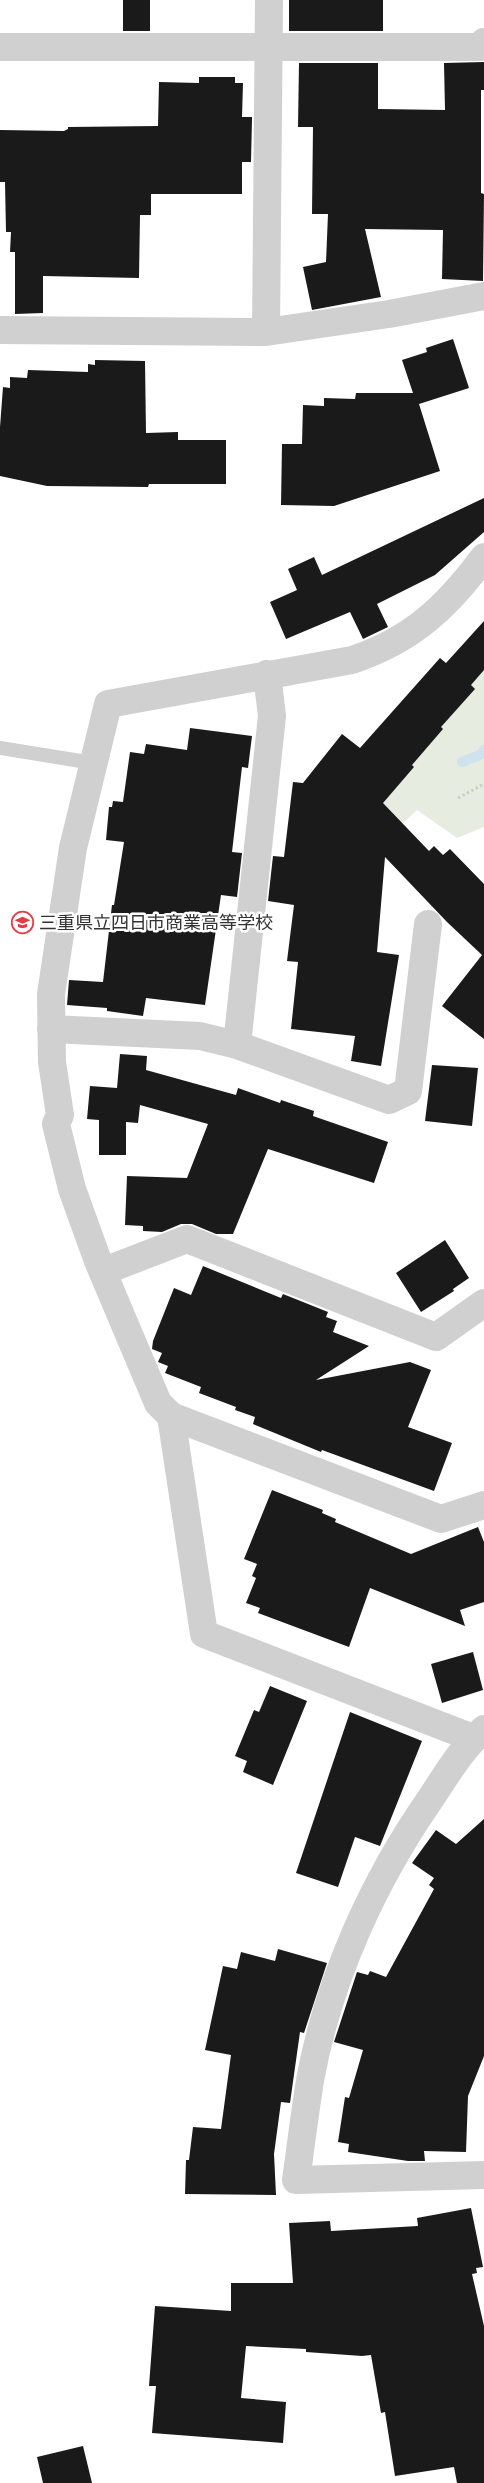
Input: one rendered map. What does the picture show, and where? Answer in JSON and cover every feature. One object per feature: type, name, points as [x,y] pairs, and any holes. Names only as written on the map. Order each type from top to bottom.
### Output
[{"type":"street","points":[[266,332],[269,0]]},
{"type":"street","points":[[0,47],[269,48],[480,46],[484,42]]},
{"type":"street","points":[[0,330],[266,332],[389,314],[484,296]]},
{"type":"street","points":[[484,557],[435,615],[392,644],[352,660],[108,704],[73,848],[52,994],[51,1029],[52,1062],[60,1115],[56,1124],[72,1189],[98,1261],[104,1271],[158,1403],[171,1416],[441,1519],[484,1505]]},
{"type":"street","points":[[237,1046],[272,716],[268,674]]},
{"type":"street","points":[[51,1029],[200,1036],[237,1046],[389,1100],[408,1091],[428,924]]},
{"type":"street","points":[[104,1271],[187,1238],[436,1337],[484,1303]]},
{"type":"street","points":[[171,1416],[204,1634],[478,1734],[418,1817],[384,1874],[336,1982],[311,2075],[296,2180],[484,2175]]},
{"type":"lane","points":[[0,748],[93,763]]},
{"type":"path","points":[[458,798],[484,784]]},
{"type":"shaded area","points":[[484,661],[484,827],[457,838],[417,810],[352,871],[351,808]]},
{"type":"building","points":[[123,0],[150,0],[150,31],[123,31]]},
{"type":"building","points":[[289,0],[383,0],[383,31],[289,31]]},
{"type":"building","points":[[484,62],[484,90],[481,90],[481,193],[484,194],[483,281],[442,279],[443,230],[365,229],[381,297],[312,310],[303,267],[326,262],[328,214],[312,214],[313,127],[298,127],[299,63],[378,63],[378,109],[445,110],[444,63]]},
{"type":"building","points":[[199,77],[235,77],[235,83],[243,83],[242,117],[252,117],[252,119],[251,162],[242,162],[242,194],[151,194],[151,215],[140,215],[139,278],[43,276],[43,313],[15,314],[15,252],[10,252],[11,232],[6,232],[5,182],[0,182],[0,130],[64,131],[68,127],[158,126],[159,82],[199,83]]},
{"type":"building","points":[[453,339],[469,388],[419,404],[440,471],[334,506],[281,505],[282,444],[302,444],[303,405],[324,406],[324,398],[355,399],[356,393],[413,393],[402,360],[427,352],[426,348]]},
{"type":"building","points":[[95,360],[145,361],[146,433],[178,432],[178,440],[226,440],[226,484],[149,484],[148,487],[47,486],[0,476],[0,427],[3,387],[10,388],[10,377],[27,378],[28,370],[88,372],[88,364],[95,365]]},
{"type":"building","points":[[484,498],[484,532],[435,575],[377,604],[388,627],[363,639],[350,612],[286,639],[270,602],[297,590],[288,569],[314,557],[322,575]]},
{"type":"building","points":[[484,621],[484,670],[471,685],[475,689],[441,727],[443,729],[412,765],[414,767],[383,803],[429,851],[434,846],[443,855],[450,849],[484,884],[484,1039],[442,1006],[482,955],[447,922],[385,857],[377,952],[399,955],[381,1066],[351,1061],[355,1036],[291,1029],[298,962],[287,961],[294,905],[268,901],[273,856],[284,857],[293,782],[303,783],[342,734],[360,748],[440,658],[446,663]]},
{"type":"building","points":[[190,728],[252,736],[248,768],[242,767],[232,852],[242,853],[237,897],[221,895],[205,1005],[146,998],[143,1016],[107,1011],[107,1008],[67,1005],[69,980],[103,982],[112,905],[114,905],[124,842],[106,840],[109,807],[112,807],[113,801],[123,802],[130,752],[144,754],[146,744],[187,750]]},
{"type":"building","points":[[120,1054],[147,1056],[146,1070],[236,1095],[238,1088],[280,1103],[281,1100],[314,1111],[313,1116],[388,1142],[374,1183],[268,1149],[233,1234],[216,1234],[192,1224],[181,1224],[162,1232],[143,1231],[143,1226],[125,1225],[127,1176],[187,1178],[208,1124],[140,1105],[138,1123],[126,1122],[126,1155],[99,1155],[99,1120],[87,1119],[90,1086],[117,1088]]},
{"type":"building","points":[[432,1065],[478,1068],[472,1126],[425,1121]]},
{"type":"building","points":[[445,1240],[469,1278],[453,1289],[454,1291],[421,1312],[396,1273]]},
{"type":"building","points":[[203,1266],[281,1298],[283,1294],[328,1312],[326,1317],[337,1321],[333,1332],[369,1346],[316,1380],[410,1362],[431,1370],[408,1427],[452,1443],[434,1491],[322,1450],[321,1452],[253,1424],[255,1417],[235,1410],[236,1407],[199,1393],[201,1387],[165,1373],[168,1366],[158,1362],[162,1353],[152,1349],[153,1341],[174,1288],[191,1295]]},
{"type":"building","points":[[272,1490],[323,1510],[322,1513],[336,1519],[335,1522],[411,1554],[478,1527],[484,1542],[484,1602],[460,1610],[465,1626],[370,1588],[349,1647],[258,1613],[260,1608],[246,1603],[256,1578],[252,1576],[257,1564],[244,1559]]},
{"type":"building","points":[[473,1652],[483,1690],[442,1703],[431,1664]]},
{"type":"building","points":[[270,1686],[307,1701],[273,1785],[243,1772],[247,1761],[235,1756],[254,1710],[259,1712]]},
{"type":"building","points":[[350,1712],[422,1741],[380,1846],[355,1837],[338,1887],[296,1873]]},
{"type":"building","points":[[484,1819],[484,2056],[468,2096],[466,2152],[424,2151],[425,2161],[408,2161],[348,2152],[349,2144],[338,2142],[345,2097],[349,2098],[363,2050],[334,2042],[357,1972],[368,1975],[370,1971],[386,1977],[434,1889],[429,1885],[434,1878],[412,1863],[436,1830],[456,1844]]},
{"type":"building","points":[[278,1949],[327,1963],[304,2033],[300,2032],[290,2103],[281,2102],[274,2154],[276,2195],[185,2194],[186,2160],[189,2160],[193,2127],[221,2129],[231,2055],[205,2050],[223,1966],[237,1969],[241,1952],[275,1961]]},
{"type":"building","points":[[471,2208],[483,2267],[476,2268],[477,2273],[472,2274],[484,2326],[484,2483],[457,2483],[454,2467],[395,2476],[385,2412],[381,2413],[371,2355],[306,2352],[306,2349],[246,2346],[241,2398],[286,2402],[283,2443],[152,2433],[156,2386],[149,2386],[155,2306],[231,2311],[231,2283],[293,2283],[289,2223],[330,2221],[331,2231],[418,2226],[417,2218]]},
{"type":"building","points":[[83,2446],[92,2483],[43,2483],[37,2457]]},
{"type":"waterway","points":[[462,762],[480,755],[484,750]]},
{"type":"place","name":"三重県立四日市商業高等学校","points":[[23,923]]}]
